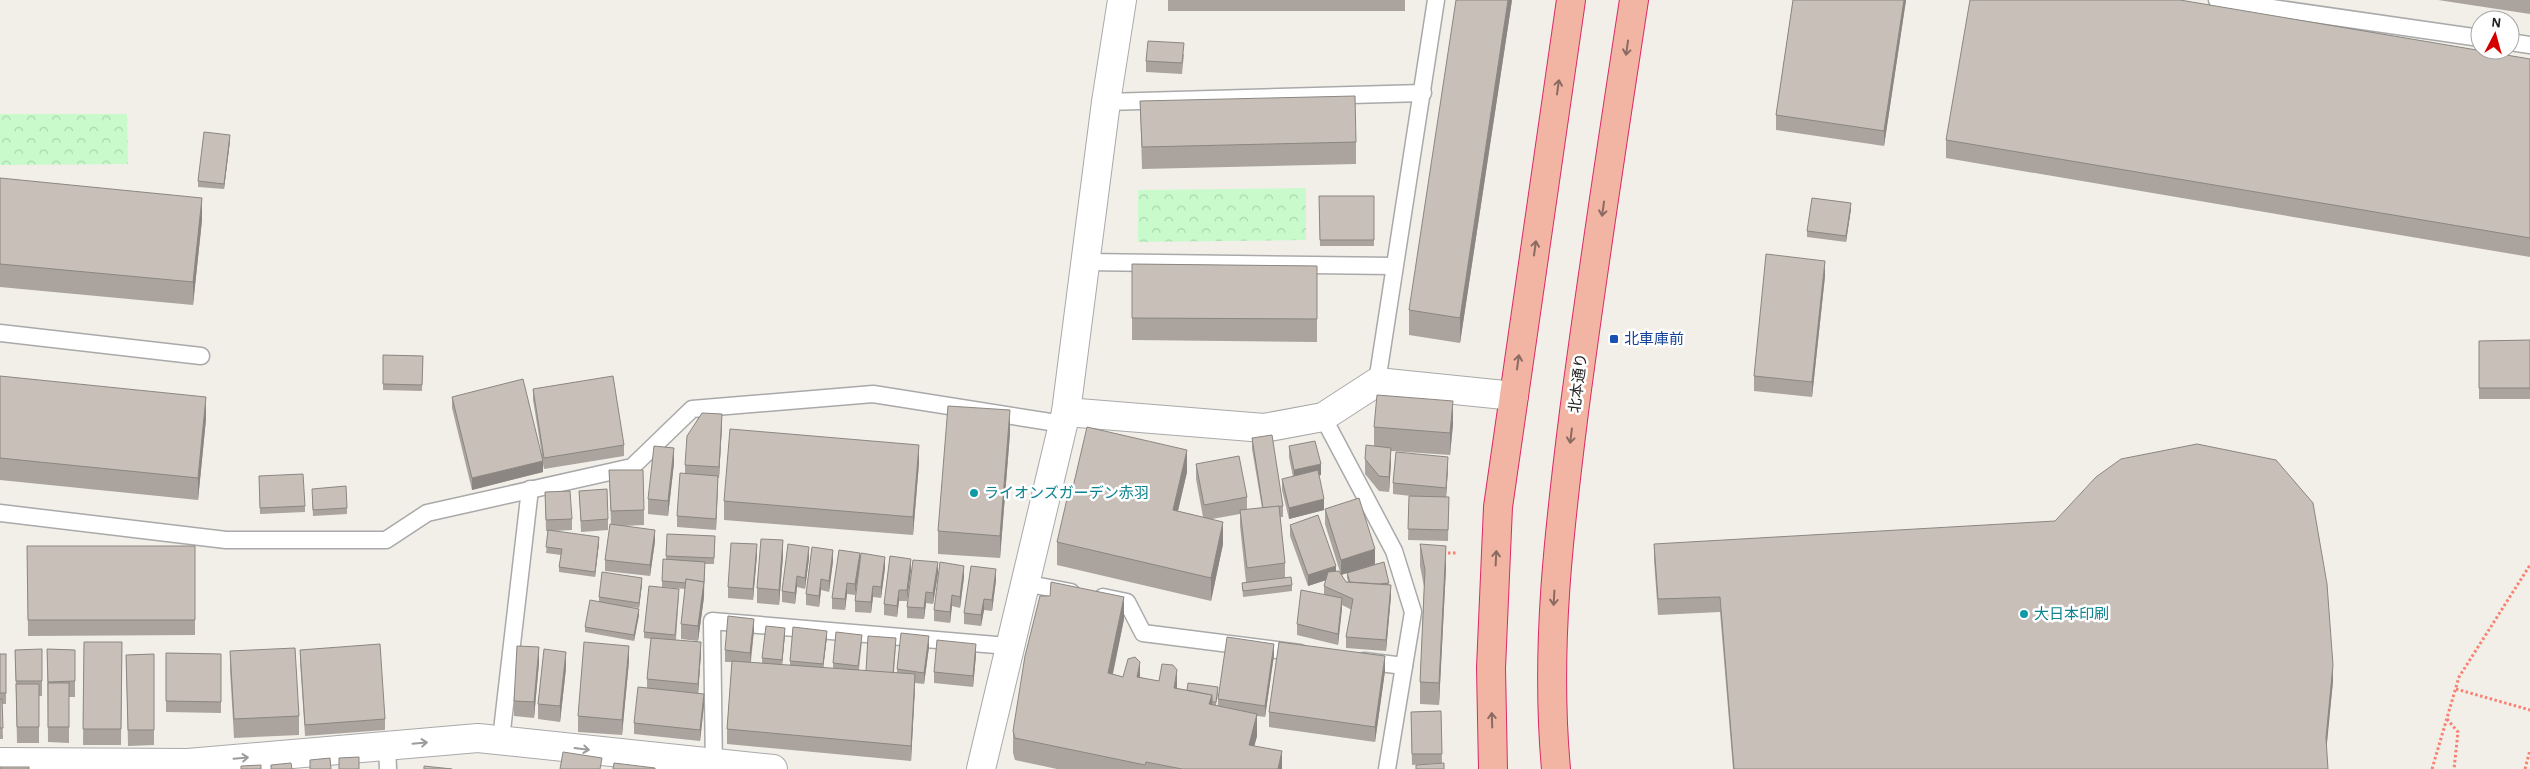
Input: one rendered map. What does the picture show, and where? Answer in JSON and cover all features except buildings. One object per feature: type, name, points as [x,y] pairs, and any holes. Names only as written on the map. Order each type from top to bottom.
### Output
[{"type":"highway","points":[[1494,769],[1491,668],[1498,507],[1570,0]]},
{"type":"highway","name":"北本通り","points":[[1556,769],[1552,655],[1555,570],[1584,336],[1634,0]]},
{"type":"street","points":[[981,769],[1008,646],[1064,418],[1106,102],[1122,0]]},
{"type":"street","points":[[1064,418],[1264,428],[1323,416],[1377,382],[1514,396]]},
{"type":"street","points":[[0,762],[165,766],[188,763],[387,757],[478,738],[713,766],[773,769]]},
{"type":"lane","points":[[1377,382],[1436,0]]},
{"type":"lane","points":[[2217,0],[2470,37]]},
{"type":"lane","points":[[1106,102],[1423,93]]},
{"type":"lane","points":[[1085,262],[1394,266]]},
{"type":"lane","points":[[0,333],[201,356]]},
{"type":"lane","points":[[0,514],[226,540],[386,540],[427,512],[632,467],[692,409],[873,394],[1064,418]]},
{"type":"lane","points":[[1323,416],[1394,550],[1413,612],[1388,769]]},
{"type":"lane","points":[[501,740],[530,489]]},
{"type":"lane","points":[[1024,583],[1126,602],[1143,633],[1317,655]]},
{"type":"lane","points":[[713,766],[712,621],[1008,646]]},
{"type":"lane","points":[[1346,658],[1404,666]]},
{"type":"path","points":[[2432,769],[2459,677],[2530,564]]},
{"type":"path","points":[[2456,689],[2530,710]]},
{"type":"path","points":[[2446,718],[2458,732],[2454,769]]},
{"type":"path","points":[[2524,769],[2530,750]]},
{"type":"green space","points":[[0,114],[127,114],[128,164],[0,165]]},
{"type":"green space","points":[[1306,188],[1306,240],[1138,242],[1138,190]]},
{"type":"place","name":"北車庫前","points":[[1614,339]]},
{"type":"place","name":"ライオンズガーデン赤羽","points":[[974,493]]},
{"type":"place","name":"大日本印刷","points":[[2024,614]]}]
